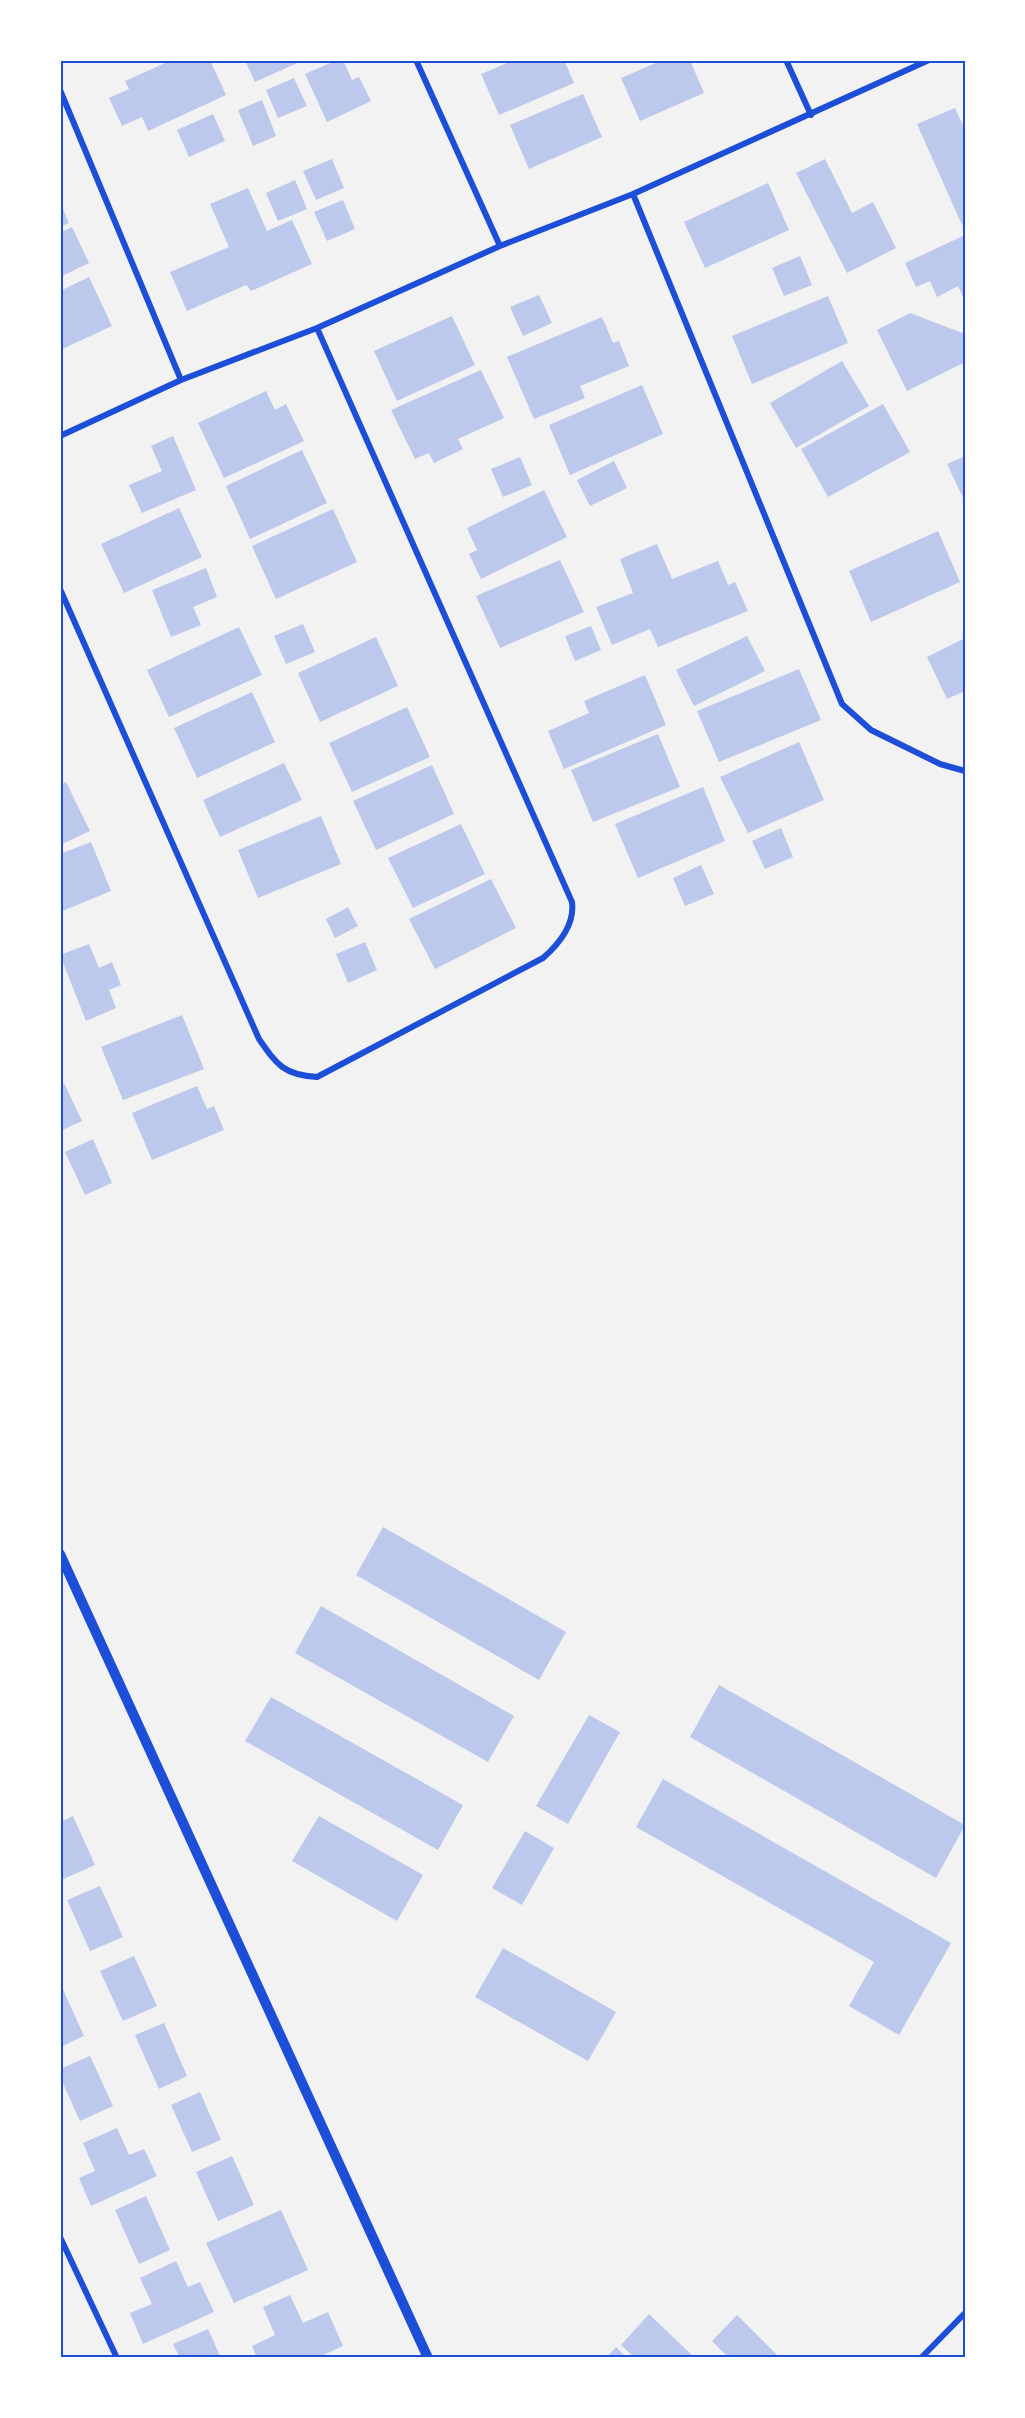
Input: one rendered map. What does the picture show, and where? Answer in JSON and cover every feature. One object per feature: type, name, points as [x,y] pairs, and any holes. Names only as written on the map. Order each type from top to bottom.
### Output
[{"type":"street","points":[[416,60],[500,246]]},
{"type":"street","points":[[786,60],[811,115]]},
{"type":"street","points":[[60,436],[181,380],[317,328],[500,246],[633,195],[929,60]]},
{"type":"street","points":[[60,90],[181,380]]},
{"type":"street","points":[[633,195],[842,704],[871,730],[940,764],[965,771]]},
{"type":"street","points":[[60,589],[259,1039],[274,1060],[297,1076],[317,1077],[543,958],[557,946],[572,917],[572,902],[317,328]]},
{"type":"street","points":[[60,1554],[428,2358]]},
{"type":"street","points":[[60,2237],[117,2358]]},
{"type":"street","points":[[921,2358],[965,2313]]},
{"type":"building","points":[[172,60],[210,60],[226,95],[148,131],[142,117],[122,126],[109,98],[129,89],[125,81]]},
{"type":"building","points":[[245,60],[304,60],[255,82]]},
{"type":"building","points":[[337,60],[343,60],[352,80],[359,77],[371,101],[327,122],[305,74]]},
{"type":"building","points":[[514,60],[564,60],[574,83],[499,115],[481,74]]},
{"type":"building","points":[[663,60],[690,60],[704,93],[640,121],[621,78]]},
{"type":"building","points":[[294,78],[307,106],[278,118],[266,90]]},
{"type":"building","points":[[583,94],[602,137],[529,169],[510,125]]},
{"type":"building","points":[[262,100],[276,136],[253,146],[238,110]]},
{"type":"building","points":[[955,108],[965,130],[965,224],[962,225],[917,124]]},
{"type":"building","points":[[213,114],[225,141],[189,157],[177,130]]},
{"type":"building","points":[[332,159],[344,188],[316,200],[303,171]]},
{"type":"building","points":[[825,159],[852,213],[873,202],[896,248],[847,273],[796,173]]},
{"type":"building","points":[[295,180],[307,209],[278,221],[266,193]]},
{"type":"building","points":[[768,183],[789,230],[705,268],[684,222]]},
{"type":"building","points":[[248,188],[267,231],[292,220],[312,264],[251,291],[246,285],[187,311],[170,272],[229,247],[210,204]]},
{"type":"building","points":[[343,200],[355,229],[327,241],[314,212]]},
{"type":"building","points":[[60,202],[69,223],[60,227]]},
{"type":"building","points":[[72,227],[89,263],[60,277],[60,233]]},
{"type":"building","points":[[965,235],[965,301],[958,286],[937,297],[930,281],[916,287],[905,263]]},
{"type":"building","points":[[800,256],[812,285],[784,296],[772,268]]},
{"type":"building","points":[[89,277],[112,326],[60,350],[60,291]]},
{"type":"building","points":[[539,295],[552,323],[523,336],[510,307]]},
{"type":"building","points":[[828,296],[848,343],[752,384],[732,336]]},
{"type":"building","points":[[910,313],[965,334],[965,362],[907,391],[877,330]]},
{"type":"building","points":[[452,316],[475,365],[397,401],[374,351]]},
{"type":"building","points":[[602,317],[613,343],[619,341],[629,366],[580,386],[585,398],[534,419],[507,357]]},
{"type":"building","points":[[842,361],[869,406],[796,448],[770,403]]},
{"type":"building","points":[[481,370],[504,418],[458,439],[463,449],[434,463],[429,453],[415,459],[391,410]]},
{"type":"building","points":[[642,385],[663,434],[570,475],[549,425]]},
{"type":"building","points":[[266,391],[275,410],[286,404],[304,441],[224,478],[198,423]]},
{"type":"building","points":[[883,404],[910,452],[828,497],[801,449]]},
{"type":"building","points":[[173,436],[196,490],[142,513],[129,485],[162,471],[151,446]]},
{"type":"building","points":[[302,450],[327,503],[250,539],[226,486]]},
{"type":"building","points":[[965,456],[965,502],[947,464]]},
{"type":"building","points":[[520,457],[532,485],[503,497],[491,469]]},
{"type":"building","points":[[614,461],[627,488],[590,506],[577,480]]},
{"type":"building","points":[[544,490],[567,537],[481,579],[469,554],[477,550],[467,528]]},
{"type":"building","points":[[179,508],[202,557],[124,593],[101,544]]},
{"type":"building","points":[[333,509],[357,562],[276,599],[252,546]]},
{"type":"building","points":[[938,531],[960,582],[871,622],[849,571]]},
{"type":"building","points":[[657,544],[672,579],[718,561],[728,585],[735,582],[748,611],[658,647],[650,629],[612,645],[596,607],[633,593],[620,559]]},
{"type":"building","points":[[560,560],[584,612],[500,648],[476,596]]},
{"type":"building","points":[[206,568],[217,597],[193,607],[201,625],[171,637],[152,590]]},
{"type":"building","points":[[303,624],[315,652],[286,664],[274,636]]},
{"type":"building","points":[[591,626],[601,650],[575,661],[565,636]]},
{"type":"building","points":[[239,627],[262,675],[169,717],[147,670]]},
{"type":"building","points":[[747,636],[765,671],[694,706],[676,670]]},
{"type":"building","points":[[376,637],[398,686],[320,722],[298,673]]},
{"type":"building","points":[[965,638],[965,691],[947,699],[927,657]]},
{"type":"building","points":[[799,669],[821,720],[719,762],[697,711]]},
{"type":"building","points":[[645,675],[666,725],[564,769],[548,731],[589,713],[584,701]]},
{"type":"building","points":[[252,692],[275,742],[197,778],[174,728]]},
{"type":"building","points":[[407,707],[430,757],[352,792],[329,743]]},
{"type":"building","points":[[658,734],[680,787],[593,822],[571,770]]},
{"type":"building","points":[[799,742],[824,800],[748,833],[720,777]]},
{"type":"building","points":[[284,763],[302,800],[220,837],[203,800]]},
{"type":"building","points":[[432,765],[454,814],[376,850],[353,801]]},
{"type":"building","points":[[66,782],[90,831],[60,845],[60,785]]},
{"type":"building","points":[[703,787],[725,841],[638,878],[615,824]]},
{"type":"building","points":[[321,816],[341,864],[258,898],[238,850]]},
{"type":"building","points":[[461,824],[485,874],[413,908],[388,858]]},
{"type":"building","points":[[781,828],[793,857],[765,869],[752,841]]},
{"type":"building","points":[[91,842],[111,891],[60,912],[60,854]]},
{"type":"building","points":[[701,865],[714,894],[685,906],[673,878]]},
{"type":"building","points":[[491,879],[516,928],[435,969],[409,919]]},
{"type":"building","points":[[348,907],[358,926],[335,938],[326,919]]},
{"type":"building","points":[[365,942],[377,970],[348,983],[336,954]]},
{"type":"building","points":[[89,944],[99,968],[112,962],[121,985],[109,990],[116,1008],[86,1021],[60,955]]},
{"type":"building","points":[[182,1015],[204,1069],[123,1100],[101,1047]]},
{"type":"building","points":[[64,1083],[82,1121],[60,1131],[60,1085]]},
{"type":"building","points":[[197,1086],[207,1109],[214,1106],[224,1130],[152,1160],[132,1113]]},
{"type":"building","points":[[93,1139],[112,1183],[85,1195],[65,1152]]},
{"type":"building","points":[[383,1527],[566,1632],[539,1680],[356,1575]]},
{"type":"building","points":[[321,1606],[514,1716],[488,1762],[295,1653]]},
{"type":"building","points":[[719,1685],[965,1825],[936,1878],[690,1737]]},
{"type":"building","points":[[271,1697],[463,1805],[438,1850],[245,1741]]},
{"type":"building","points":[[589,1715],[620,1732],[568,1824],[536,1806]]},
{"type":"building","points":[[663,1779],[951,1943],[899,2035],[849,2006],[874,1962],[636,1827]]},
{"type":"building","points":[[73,1816],[95,1865],[61,1880],[60,1822]]},
{"type":"building","points":[[319,1816],[423,1875],[397,1921],[292,1861]]},
{"type":"building","points":[[525,1831],[554,1848],[522,1905],[492,1888]]},
{"type":"building","points":[[100,1886],[123,1937],[90,1951],[67,1900]]},
{"type":"building","points":[[503,1948],[616,2012],[588,2061],[475,1997]]},
{"type":"building","points":[[134,1956],[157,2006],[123,2021],[100,1971]]},
{"type":"building","points":[[62,1987],[84,2036],[60,2047],[60,1988]]},
{"type":"building","points":[[164,2023],[187,2076],[159,2089],[135,2035]]},
{"type":"building","points":[[90,2056],[113,2106],[80,2121],[60,2077],[60,2069]]},
{"type":"building","points":[[200,2092],[221,2140],[192,2152],[171,2105]]},
{"type":"building","points":[[117,2128],[129,2155],[144,2149],[157,2176],[91,2206],[79,2178],[95,2171],[83,2143]]},
{"type":"building","points":[[232,2156],[254,2205],[218,2221],[196,2172]]},
{"type":"building","points":[[146,2196],[170,2250],[139,2264],[115,2210]]},
{"type":"building","points":[[281,2210],[308,2270],[234,2303],[206,2243]]},
{"type":"building","points":[[176,2261],[188,2287],[200,2282],[214,2312],[143,2344],[130,2313],[152,2304],[140,2278]]},
{"type":"building","points":[[290,2295],[303,2323],[328,2312],[343,2346],[317,2358],[257,2358],[252,2346],[275,2335],[263,2307]]},
{"type":"building","points":[[649,2314],[695,2358],[635,2358],[621,2345]]},
{"type":"building","points":[[737,2315],[780,2358],[729,2358],[712,2341]]},
{"type":"building","points":[[208,2329],[221,2358],[180,2358],[173,2344]]},
{"type":"building","points":[[616,2347],[627,2358],[606,2358]]}]
